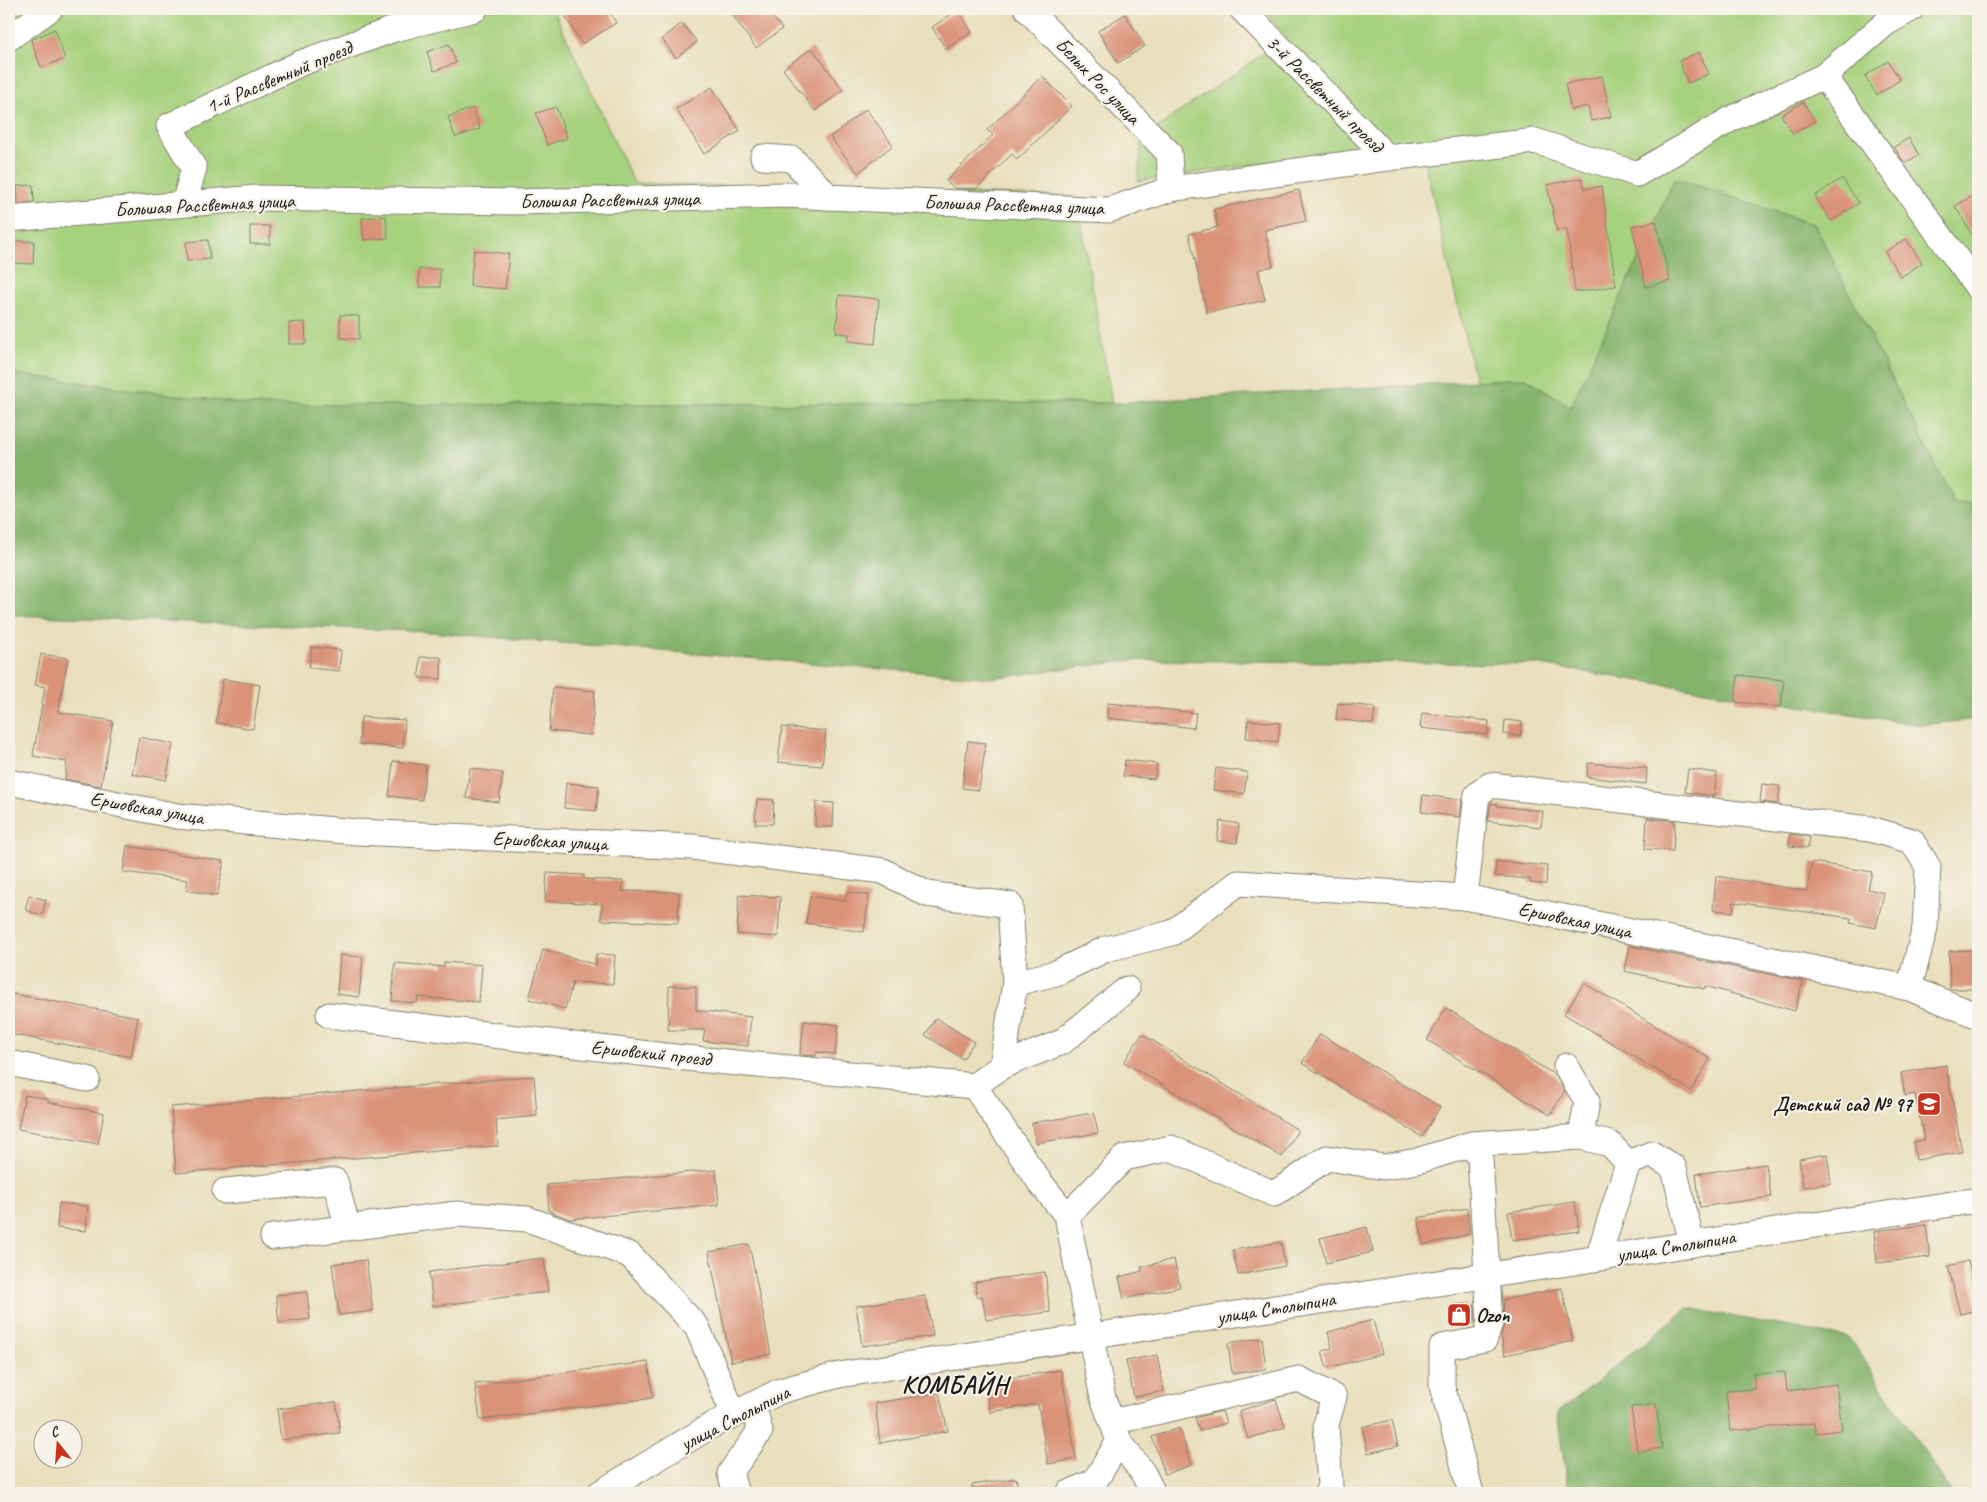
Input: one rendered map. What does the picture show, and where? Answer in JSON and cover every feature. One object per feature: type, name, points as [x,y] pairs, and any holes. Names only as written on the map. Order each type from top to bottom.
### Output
[{"type":"street","points":[[9,38],[50,9]]},
{"type":"street","name":"1-й Рассветный проезд","points":[[184,204],[194,168],[168,126],[301,63],[394,29],[475,9]]},
{"type":"street","name":"Белых Рос улица","points":[[1027,9],[1168,153],[1171,189]]},
{"type":"street","name":"3-й Рассветный проезд","points":[[1242,9],[1388,158]]},
{"type":"street","name":"Большая Рассветная улица","points":[[9,219],[257,198],[516,202],[785,195],[1109,210],[1171,189],[1388,158],[1535,141],[1637,174],[1731,119],[1824,76],[1886,23],[1911,9]]},
{"type":"street","points":[[1824,76],[1978,288]]},
{"type":"street","points":[[763,158],[792,159],[829,197]]},
{"type":"street","name":"Ершовская улица","points":[[9,782],[177,816],[357,832],[692,847],[883,871],[927,894],[1010,905],[1015,983],[1056,973],[1106,949],[1172,934],[1238,883],[1465,898],[1909,988],[1978,1016]]},
{"type":"street","points":[[1465,898],[1477,795],[1490,785],[1870,829],[1912,841],[1928,867],[1925,928],[1909,988]]},
{"type":"street","points":[[1002,1066],[1015,983]]},
{"type":"street","points":[[1127,989],[1062,1042],[1002,1066],[974,1086],[1039,1181],[1067,1216],[1103,1398],[1115,1431],[1143,1473],[1152,1493]]},
{"type":"street","name":"Ершовский проезд","points":[[329,1015],[665,1056],[974,1086]]},
{"type":"street","points":[[9,1063],[87,1079]]},
{"type":"street","points":[[1566,1066],[1587,1101],[1581,1137]]},
{"type":"street","points":[[1067,1216],[1124,1158],[1171,1148],[1274,1194],[1327,1158],[1384,1167],[1416,1161],[1472,1144],[1581,1137],[1610,1144],[1628,1163]]},
{"type":"street","points":[[1471,1493],[1442,1386],[1442,1347],[1485,1339],[1490,1323],[1480,1158],[1472,1144]]},
{"type":"street","points":[[1628,1163],[1652,1154],[1674,1168],[1692,1244]]},
{"type":"street","points":[[1598,1258],[1628,1163]]},
{"type":"street","points":[[225,1191],[335,1181],[348,1228]]},
{"type":"street","name":"улица Столыпина","points":[[600,1493],[743,1410],[780,1391],[840,1375],[1978,1200]]},
{"type":"street","points":[[273,1237],[457,1214],[527,1219],[630,1255],[697,1327],[743,1410],[760,1431],[730,1473],[736,1493]]},
{"type":"street","points":[[1115,1431],[1298,1379],[1334,1396],[1326,1425],[1330,1486],[1327,1493]]},
{"type":"street","points":[[1069,1493],[1095,1481],[1115,1431]]},
{"type":"green space","points":[[9,9],[553,9],[634,183],[1077,197],[1112,403],[250,405],[9,373]]},
{"type":"green space","points":[[1264,9],[1978,9],[1978,504],[1954,503],[1815,225],[1675,178],[1572,407],[1526,378],[1475,381],[1420,141],[1138,181],[1142,138],[1286,38]]},
{"type":"green space","points":[[1675,178],[1815,225],[1954,503],[1978,504],[1978,719],[1921,725],[1534,664],[1133,660],[992,678],[416,631],[9,615],[9,373],[250,405],[1112,403],[1526,378],[1571,407]]},
{"type":"green space","points":[[1688,1308],[1849,1338],[1952,1493],[1568,1493],[1557,1413]]},
{"type":"building","points":[[561,9],[608,9],[616,23],[582,44]]},
{"type":"building","points":[[728,9],[767,9],[782,29],[756,48]]},
{"type":"building","points":[[958,10],[972,32],[946,49],[932,27]]},
{"type":"building","points":[[1125,14],[1145,46],[1118,63],[1098,31]]},
{"type":"building","points":[[682,23],[697,42],[676,58],[662,39]]},
{"type":"building","points":[[55,29],[65,59],[41,67],[31,40]]},
{"type":"building","points":[[449,44],[456,63],[434,71],[427,52]]},
{"type":"building","points":[[812,48],[843,90],[815,111],[783,69]]},
{"type":"building","points":[[1699,52],[1709,74],[1688,83],[1679,61]]},
{"type":"building","points":[[1888,61],[1900,80],[1877,95],[1865,76]]},
{"type":"building","points":[[1042,76],[1072,106],[1017,160],[1012,154],[976,189],[954,188],[946,181],[993,135],[987,130]]},
{"type":"building","points":[[1602,76],[1611,117],[1591,121],[1588,106],[1571,110],[1565,84]]},
{"type":"building","points":[[712,87],[740,131],[704,154],[676,109]]},
{"type":"building","points":[[1803,102],[1815,121],[1793,134],[1781,115]]},
{"type":"building","points":[[556,107],[567,138],[547,145],[536,113]]},
{"type":"building","points":[[473,108],[480,129],[455,137],[448,117]]},
{"type":"building","points":[[866,109],[893,145],[858,173],[830,137]]},
{"type":"building","points":[[1909,138],[1919,155],[1905,163],[1894,147]]},
{"type":"building","points":[[1582,178],[1585,189],[1602,186],[1616,286],[1575,292],[1567,229],[1557,231],[1547,185]]},
{"type":"building","points":[[1842,178],[1859,203],[1831,221],[1815,196]]},
{"type":"building","points":[[33,185],[34,202],[18,204],[17,186]]},
{"type":"building","points":[[1299,190],[1306,221],[1265,230],[1273,266],[1258,270],[1265,300],[1207,313],[1189,234],[1218,227],[1214,209]]},
{"type":"building","points":[[1978,193],[1978,245],[1955,206]]},
{"type":"building","points":[[386,216],[388,238],[364,240],[362,218]]},
{"type":"building","points":[[1656,221],[1670,281],[1646,287],[1632,226]]},
{"type":"building","points":[[250,226],[270,226],[270,244],[250,244]]},
{"type":"building","points":[[1906,239],[1922,263],[1901,277],[1885,252]]},
{"type":"building","points":[[208,240],[210,259],[187,261],[186,242]]},
{"type":"building","points":[[13,241],[34,241],[33,264],[12,263]]},
{"type":"building","points":[[474,250],[509,254],[505,289],[470,286]]},
{"type":"building","points":[[419,269],[440,269],[440,287],[419,287]]},
{"type":"building","points":[[839,295],[879,299],[875,344],[848,341],[849,334],[836,333]]},
{"type":"building","points":[[340,315],[359,316],[359,339],[340,338]]},
{"type":"building","points":[[305,322],[306,344],[289,344],[289,323]]},
{"type":"building","points":[[312,647],[341,650],[339,671],[309,668]]},
{"type":"building","points":[[41,654],[68,658],[58,712],[113,721],[101,786],[65,779],[67,762],[33,756],[45,687],[35,685]]},
{"type":"building","points":[[420,657],[441,657],[441,679],[419,678]]},
{"type":"building","points":[[1738,675],[1784,680],[1781,707],[1735,702]]},
{"type":"building","points":[[223,679],[260,685],[253,729],[216,723]]},
{"type":"building","points":[[553,687],[595,691],[591,735],[549,731]]},
{"type":"building","points":[[1108,703],[1196,713],[1194,728],[1107,718]]},
{"type":"building","points":[[1338,703],[1375,707],[1373,724],[1336,719]]},
{"type":"building","points":[[1422,713],[1489,721],[1488,735],[1420,728]]},
{"type":"building","points":[[361,717],[405,720],[403,748],[359,744]]},
{"type":"building","points":[[1248,720],[1280,723],[1278,742],[1246,738]]},
{"type":"building","points":[[1505,720],[1522,722],[1520,736],[1504,734]]},
{"type":"building","points":[[782,727],[826,731],[822,766],[778,762]]},
{"type":"building","points":[[139,737],[173,744],[166,780],[132,774]]},
{"type":"building","points":[[968,741],[986,743],[979,790],[962,788]]},
{"type":"building","points":[[1125,760],[1157,764],[1155,779],[1123,776]]},
{"type":"building","points":[[393,761],[426,765],[422,800],[389,796]]},
{"type":"building","points":[[1588,763],[1647,768],[1646,784],[1587,777]]},
{"type":"building","points":[[470,768],[503,773],[499,802],[466,798]]},
{"type":"building","points":[[1216,768],[1247,772],[1244,794],[1213,790]]},
{"type":"building","points":[[1688,769],[1717,773],[1714,796],[1685,792]]},
{"type":"building","points":[[566,783],[599,786],[596,811],[564,808]]},
{"type":"building","points":[[1762,784],[1780,786],[1778,804],[1760,802]]},
{"type":"building","points":[[1423,795],[1462,800],[1460,817],[1421,812]]},
{"type":"building","points":[[757,799],[774,800],[773,824],[755,824]]},
{"type":"building","points":[[816,802],[834,803],[833,827],[815,827]]},
{"type":"building","points":[[1491,803],[1497,804],[1497,806],[1543,811],[1541,827],[1488,821]]},
{"type":"building","points":[[1647,818],[1675,821],[1673,851],[1645,849]]},
{"type":"building","points":[[1220,821],[1239,824],[1237,843],[1217,841]]},
{"type":"building","points":[[1790,834],[1810,837],[1808,848],[1789,846]]},
{"type":"building","points":[[127,846],[224,861],[217,896],[186,890],[188,880],[123,872]]},
{"type":"building","points":[[1496,861],[1547,866],[1546,884],[1530,883],[1530,879],[1495,876]]},
{"type":"building","points":[[1812,862],[1872,872],[1868,889],[1884,893],[1876,928],[1850,923],[1851,918],[1734,902],[1733,912],[1713,910],[1716,876],[1807,891]]},
{"type":"building","points":[[547,873],[584,875],[584,879],[623,881],[622,891],[679,892],[678,923],[601,920],[602,904],[545,901]]},
{"type":"building","points":[[847,892],[869,895],[864,932],[806,923],[810,896],[845,901]]},
{"type":"building","points":[[29,895],[46,900],[42,915],[25,910]]},
{"type":"building","points":[[739,895],[780,897],[778,937],[737,934]]},
{"type":"building","points":[[1630,946],[1803,981],[1795,1011],[1705,986],[1704,989],[1625,971]]},
{"type":"building","points":[[543,949],[596,965],[596,954],[615,955],[613,984],[573,982],[565,1009],[529,999]]},
{"type":"building","points":[[1975,950],[1977,989],[1950,989],[1949,951]]},
{"type":"building","points":[[340,955],[363,957],[359,997],[337,994]]},
{"type":"building","points":[[444,962],[482,965],[479,1002],[418,997],[417,1003],[392,1001],[395,963],[444,967]]},
{"type":"building","points":[[1584,983],[1710,1059],[1691,1091],[1564,1014]]},
{"type":"building","points":[[669,986],[696,987],[696,1010],[751,1017],[748,1046],[703,1041],[705,1030],[668,1030]]},
{"type":"building","points":[[9,993],[138,1017],[131,1057],[9,1034]]},
{"type":"building","points":[[1446,1008],[1555,1075],[1565,1091],[1550,1115],[1427,1040]]},
{"type":"building","points":[[936,1018],[974,1042],[963,1059],[925,1035]]},
{"type":"building","points":[[804,1021],[839,1025],[835,1054],[817,1052],[816,1056],[800,1055]]},
{"type":"building","points":[[1142,1034],[1298,1130],[1282,1157],[1124,1062]]},
{"type":"building","points":[[1320,1034],[1440,1107],[1422,1137],[1302,1063]]},
{"type":"building","points":[[1946,1065],[1962,1152],[1916,1160],[1913,1142],[1924,1140],[1915,1094],[1905,1096],[1901,1073]]},
{"type":"building","points":[[534,1076],[537,1116],[496,1120],[498,1146],[176,1173],[171,1107]]},
{"type":"building","points":[[25,1095],[48,1099],[48,1102],[104,1113],[98,1144],[18,1129]]},
{"type":"building","points":[[1094,1113],[1098,1133],[1036,1143],[1032,1123]]},
{"type":"building","points":[[1827,1154],[1831,1183],[1803,1187],[1799,1159]]},
{"type":"building","points":[[1766,1164],[1771,1197],[1700,1207],[1696,1174]]},
{"type":"building","points":[[716,1170],[719,1205],[570,1219],[549,1211],[547,1185]]},
{"type":"building","points":[[1575,1202],[1579,1231],[1512,1240],[1508,1212]]},
{"type":"building","points":[[59,1203],[88,1206],[86,1231],[57,1228]]},
{"type":"building","points":[[1467,1208],[1470,1234],[1424,1245],[1418,1218]]},
{"type":"building","points":[[1926,1225],[1930,1257],[1877,1263],[1874,1231]]},
{"type":"building","points":[[1367,1227],[1373,1252],[1326,1263],[1320,1238]]},
{"type":"building","points":[[1281,1242],[1285,1266],[1238,1275],[1233,1250]]},
{"type":"building","points":[[749,1244],[771,1354],[731,1362],[709,1252]]},
{"type":"building","points":[[544,1258],[548,1292],[433,1306],[429,1272]]},
{"type":"building","points":[[1174,1259],[1180,1287],[1124,1299],[1119,1277],[1142,1271],[1141,1267]]},
{"type":"building","points":[[366,1260],[373,1311],[339,1315],[332,1264]]},
{"type":"building","points":[[1968,1261],[1978,1310],[1960,1314],[1948,1266]]},
{"type":"building","points":[[1045,1272],[1050,1312],[986,1320],[982,1296],[977,1297],[975,1282]]},
{"type":"building","points":[[1562,1288],[1573,1341],[1505,1355],[1501,1337],[1504,1322],[1503,1300]]},
{"type":"building","points":[[307,1292],[310,1319],[279,1323],[276,1295]]},
{"type":"building","points":[[926,1296],[933,1336],[862,1346],[856,1306]]},
{"type":"building","points":[[1465,1304],[1466,1307],[1475,1306],[1475,1323],[1453,1327],[1449,1307]]},
{"type":"building","points":[[1373,1320],[1382,1354],[1327,1368],[1322,1351],[1332,1348],[1328,1332]]},
{"type":"building","points":[[1262,1338],[1266,1369],[1232,1374],[1228,1343]]},
{"type":"building","points":[[1157,1355],[1164,1391],[1134,1397],[1126,1361]]},
{"type":"building","points":[[648,1362],[653,1398],[480,1420],[475,1384]]},
{"type":"building","points":[[1061,1370],[1076,1459],[1048,1464],[1038,1404],[990,1412],[985,1382]]},
{"type":"building","points":[[1785,1372],[1787,1391],[1836,1384],[1842,1430],[1816,1433],[1814,1423],[1730,1431],[1726,1391],[1755,1389],[1753,1374]]},
{"type":"building","points":[[939,1393],[948,1431],[880,1443],[875,1403]]},
{"type":"building","points":[[1276,1399],[1285,1427],[1248,1439],[1239,1411]]},
{"type":"building","points":[[336,1402],[340,1433],[281,1440],[277,1409]]},
{"type":"building","points":[[1656,1404],[1662,1448],[1637,1451],[1631,1407]]},
{"type":"building","points":[[1222,1411],[1226,1423],[1199,1431],[1195,1418]]},
{"type":"building","points":[[1392,1420],[1398,1446],[1368,1453],[1362,1427]]},
{"type":"building","points":[[1179,1428],[1192,1465],[1165,1474],[1152,1437]]},
{"type":"building","points":[[1016,1478],[1019,1493],[973,1493],[972,1485]]},
{"type":"place","name":"Детский сад № 97","points":[[1929,1104]]},
{"type":"place","name":"Ozon","points":[[1459,1315]]},
{"type":"district","name":"КОМБАЙН","points":[[955,1385]]}]
